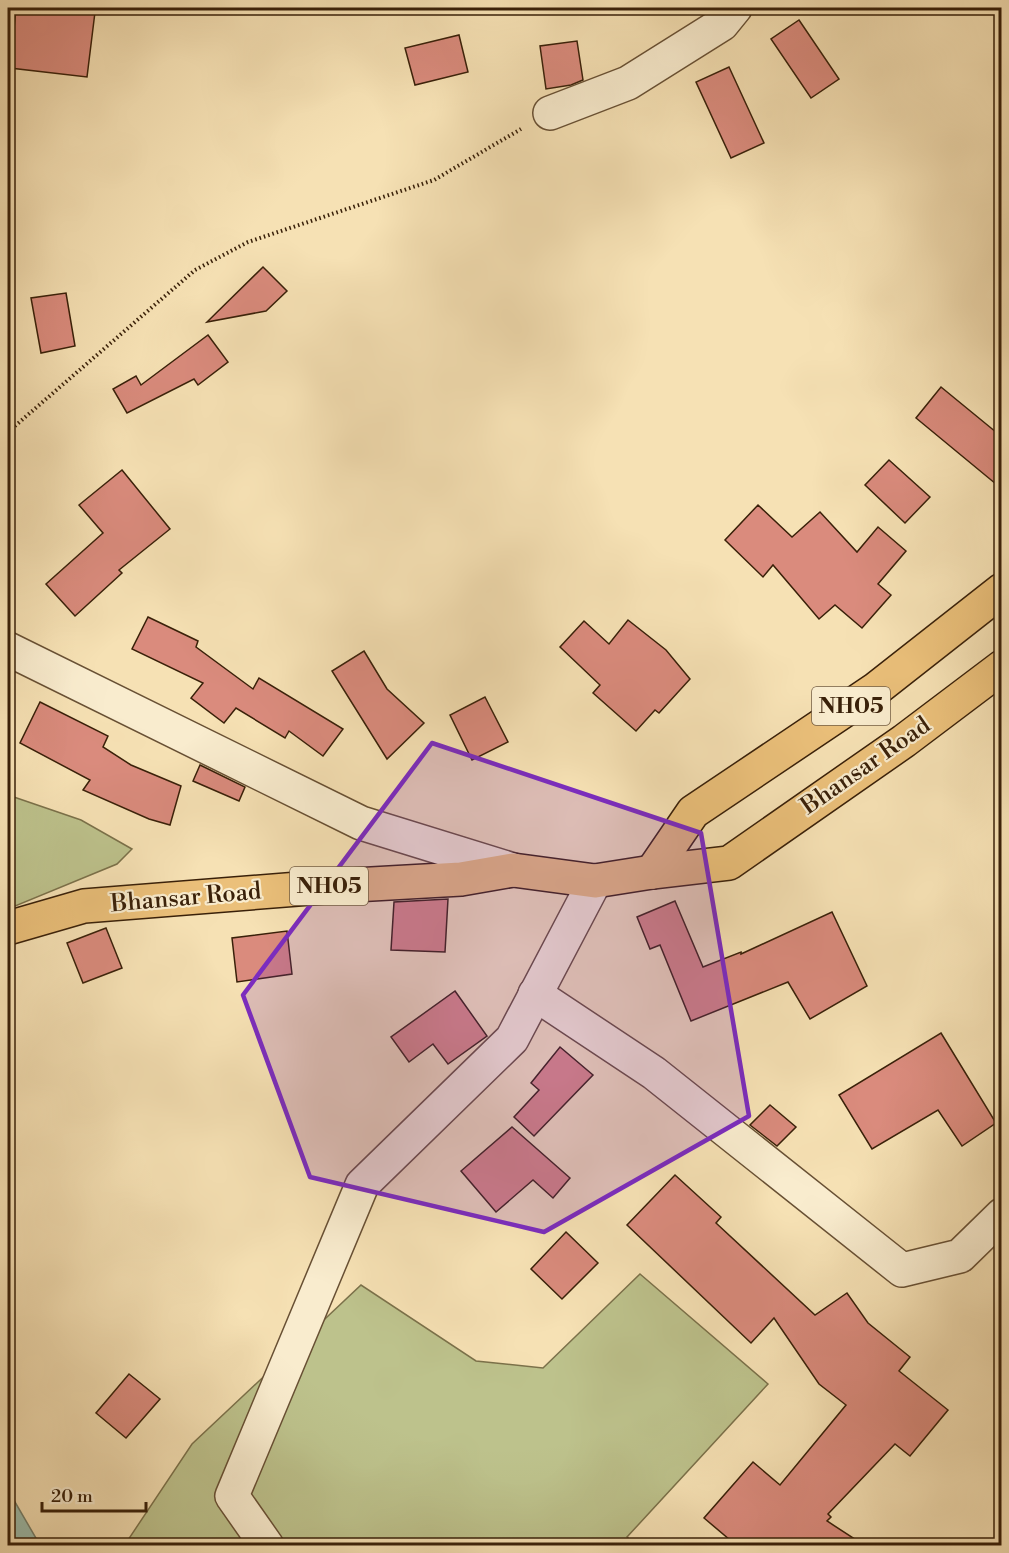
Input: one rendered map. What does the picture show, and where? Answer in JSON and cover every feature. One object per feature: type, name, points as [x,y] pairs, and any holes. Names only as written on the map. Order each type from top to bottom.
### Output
[{"type":"main road","name":"NH05","points":[[652,872],[693,812],[876,689],[1002,590]]},
{"type":"main road","name":"Bhansar Road","points":[[8,928],[84,906],[336,886],[462,879],[513,870],[595,881],[729,863],[904,741],[1002,668]]},
{"type":"street","points":[[550,112],[627,83],[722,24],[735,8]]},
{"type":"street","points":[[8,649],[361,823],[513,870]]},
{"type":"street","points":[[267,1545],[232,1496],[362,1185],[512,1039],[595,881]]},
{"type":"street","points":[[535,994],[654,1073],[902,1270],[960,1256],[1002,1215]]},
{"type":"path","points":[[8,432],[195,270],[248,242],[434,180],[550,112]]},
{"type":"highlighted area","points":[[432,743],[701,833],[749,1116],[544,1232],[310,1177],[243,995]]},
{"type":"green space","points":[[8,795],[81,820],[132,849],[117,864],[8,909]]},
{"type":"green space","points":[[640,1274],[768,1384],[627,1537],[637,1545],[124,1546],[192,1444],[361,1285],[476,1361],[543,1368]]},
{"type":"shaded area","points":[[8,1490],[40,1545],[8,1545]]},
{"type":"building","points":[[16,8],[52,8],[95,12],[87,77],[10,68]]},
{"type":"building","points":[[799,20],[839,79],[811,98],[771,39]]},
{"type":"building","points":[[459,35],[468,72],[415,85],[405,48]]},
{"type":"building","points":[[577,41],[583,80],[571,85],[546,89],[540,46]]},
{"type":"building","points":[[729,67],[764,143],[731,158],[696,82]]},
{"type":"building","points":[[263,267],[287,291],[266,311],[207,322]]},
{"type":"building","points":[[66,293],[75,346],[41,353],[31,298]]},
{"type":"building","points":[[208,335],[228,362],[198,385],[194,379],[127,413],[113,389],[136,376],[141,385]]},
{"type":"building","points":[[941,387],[1002,437],[1002,489],[916,418]]},
{"type":"building","points":[[889,460],[930,497],[905,523],[865,485]]},
{"type":"building","points":[[122,470],[170,529],[119,570],[122,573],[75,616],[46,584],[103,533],[79,505]]},
{"type":"building","points":[[758,505],[792,537],[820,512],[857,552],[878,527],[906,551],[878,584],[891,595],[862,628],[835,605],[819,619],[773,565],[763,577],[725,540]]},
{"type":"building","points":[[148,617],[198,641],[196,647],[253,689],[259,678],[343,729],[323,756],[289,731],[285,738],[236,708],[224,723],[191,698],[203,683],[132,649]]},
{"type":"building","points":[[628,620],[666,650],[690,679],[659,713],[655,710],[636,731],[593,693],[600,685],[560,647],[584,621],[609,644]]},
{"type":"building","points":[[364,651],[387,689],[424,723],[387,759],[332,671]]},
{"type":"building","points":[[485,697],[508,742],[472,760],[450,715]]},
{"type":"building","points":[[40,702],[108,736],[103,747],[131,765],[181,786],[170,825],[149,819],[83,790],[90,780],[20,743]]},
{"type":"building","points":[[200,765],[245,787],[239,801],[193,781]]},
{"type":"building","points":[[448,899],[445,952],[391,950],[394,902]]},
{"type":"building","points":[[675,901],[703,967],[741,952],[741,954],[832,912],[867,986],[810,1019],[788,982],[691,1021],[660,945],[650,949],[637,917]]},
{"type":"building","points":[[106,928],[122,968],[83,983],[67,943]]},
{"type":"building","points":[[287,931],[292,974],[237,982],[232,938]]},
{"type":"building","points":[[455,991],[487,1036],[448,1064],[433,1044],[409,1062],[391,1037]]},
{"type":"building","points":[[941,1033],[996,1123],[962,1146],[938,1110],[872,1149],[839,1095]]},
{"type":"building","points":[[560,1047],[593,1075],[534,1136],[514,1117],[539,1090],[531,1083]]},
{"type":"building","points":[[770,1105],[796,1127],[777,1146],[750,1125]]},
{"type":"building","points":[[512,1127],[570,1178],[553,1198],[533,1180],[496,1212],[461,1171]]},
{"type":"building","points":[[675,1175],[721,1217],[716,1223],[815,1315],[847,1293],[868,1323],[910,1357],[899,1371],[948,1410],[910,1456],[895,1444],[828,1514],[831,1517],[827,1521],[864,1545],[736,1545],[704,1518],[753,1462],[780,1485],[846,1405],[819,1384],[774,1318],[751,1343],[627,1225]]},
{"type":"building","points":[[566,1232],[598,1263],[562,1299],[531,1269]]},
{"type":"building","points":[[129,1374],[160,1399],[126,1438],[96,1413]]}]
